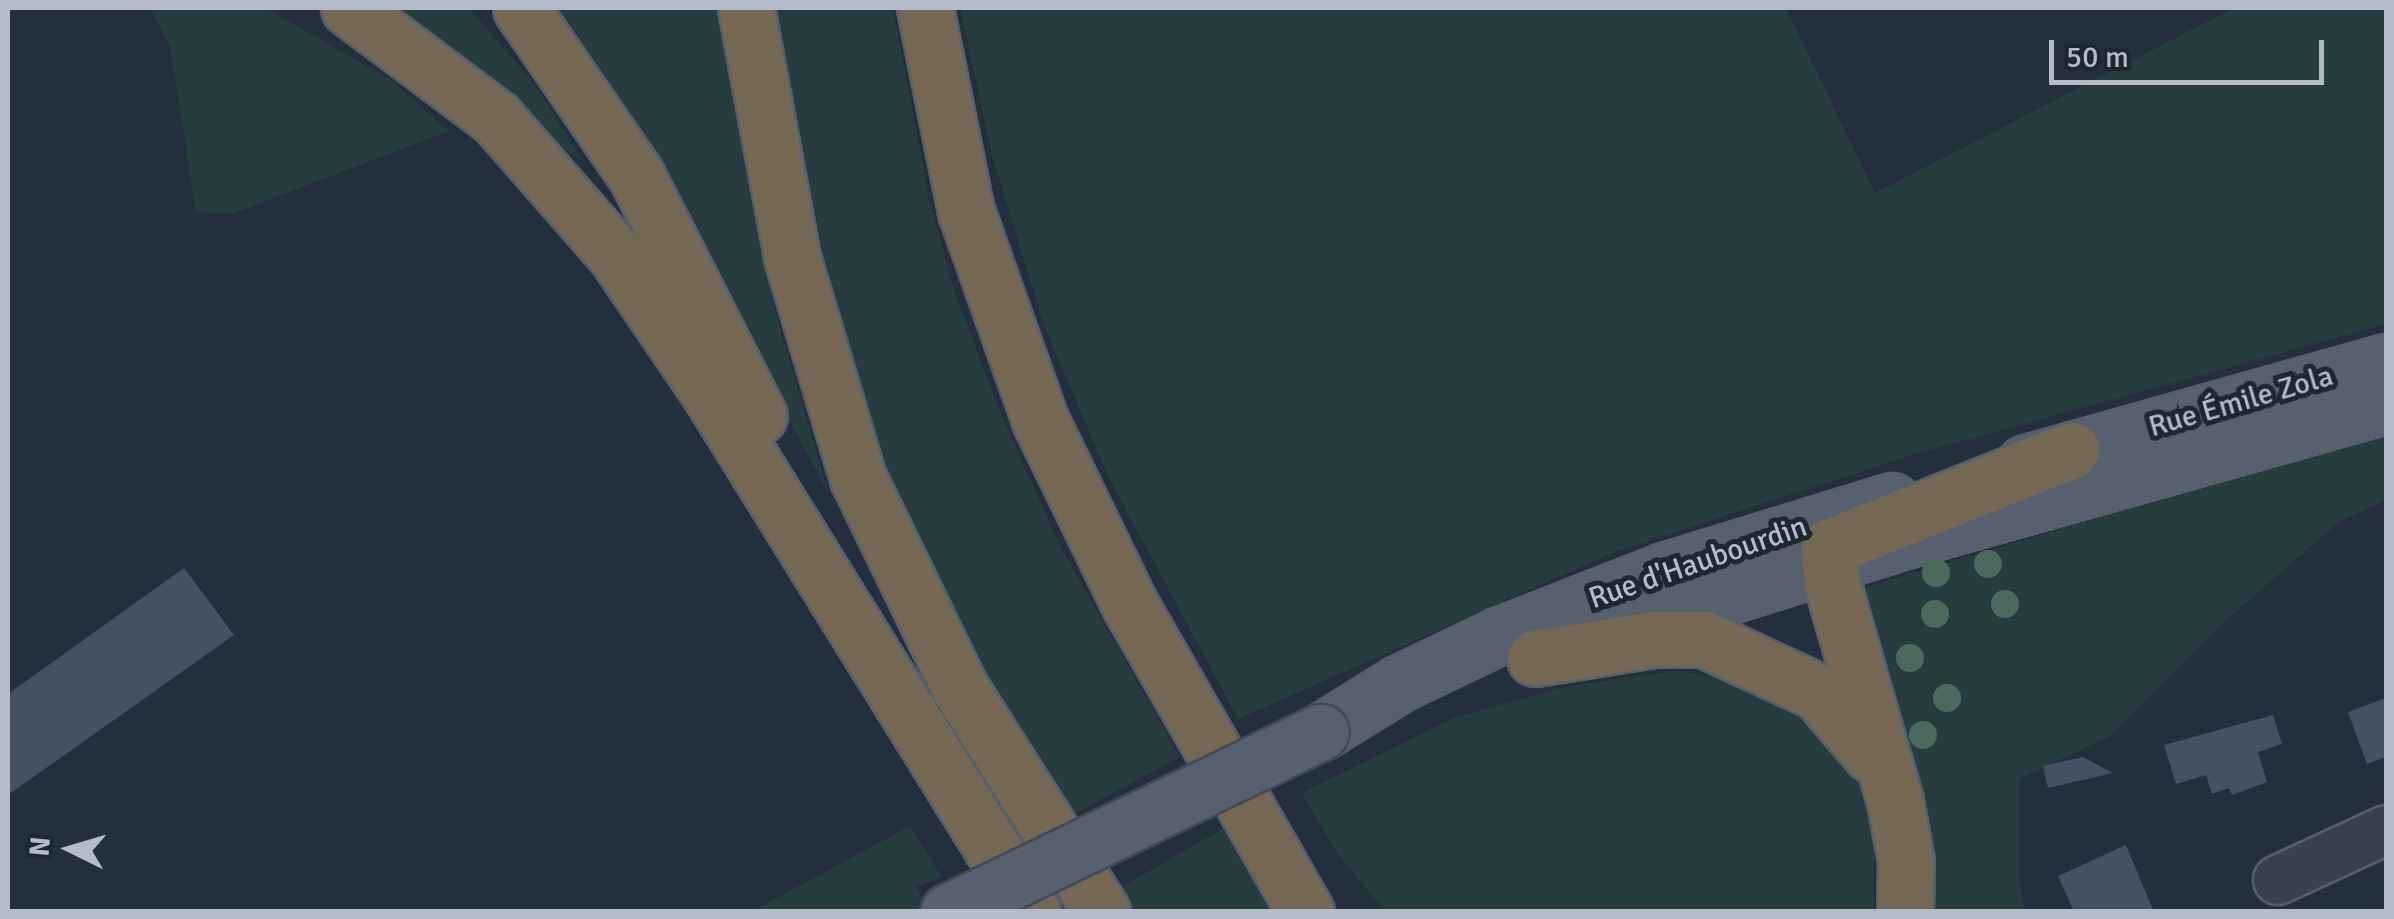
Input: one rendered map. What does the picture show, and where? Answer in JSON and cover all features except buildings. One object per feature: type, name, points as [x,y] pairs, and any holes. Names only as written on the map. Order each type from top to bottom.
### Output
[{"type":"highway","points":[[349,8],[483,107],[579,208],[712,395],[1032,912]]},
{"type":"highway","points":[[522,8],[595,108],[673,241],[863,641]]},
{"type":"highway","points":[[746,8],[792,256],[858,478],[960,688],[1102,912]]},
{"type":"highway","points":[[924,8],[958,182],[1018,368],[1108,562],[1306,912]]},
{"type":"highway","points":[[1905,912],[1906,861],[1895,801],[1826,564],[1835,540],[2092,459]]},
{"type":"highway","points":[[1535,658],[1680,637],[1744,654],[1791,674],[1839,710],[1895,801]]},
{"type":"highway","points":[[1204,737],[1344,912]]},
{"type":"main road","name":"Rue Émile Zola","points":[[2092,459],[2386,362]]},
{"type":"main road","points":[[2092,459],[2386,405]]},
{"type":"main road","name":"Rue d'Haubourdin","points":[[948,912],[1321,732],[1429,668],[1594,597],[1844,514],[2092,459]]},
{"type":"main road","name":"Rue d'Haubourdin","points":[[1321,732],[1826,564]]},
{"type":"street","points":[[2278,880],[2386,830]]},
{"type":"green space","points":[[150,8],[265,8],[388,78],[449,131],[232,214],[196,212],[170,46]]},
{"type":"green space","points":[[398,8],[469,8],[536,86],[582,160],[544,138],[468,59]]},
{"type":"green space","points":[[543,8],[719,8],[775,311],[830,498],[676,201]]},
{"type":"green space","points":[[776,8],[893,8],[929,198],[954,290],[1000,412],[1060,546],[1180,757],[1066,818],[1022,751],[903,514],[865,406],[822,246]]},
{"type":"green space","points":[[960,8],[1786,8],[1875,193],[2234,8],[2386,8],[2386,324],[1915,454],[1617,551],[1238,719],[1108,476],[1044,325],[992,155]]},
{"type":"green space","points":[[2386,432],[2386,500],[2339,522],[2227,619],[2111,736],[2019,779],[2018,876],[2025,911],[1925,911],[1856,590]]},
{"type":"green space","points":[[1677,671],[1779,688],[1847,760],[1875,818],[1873,911],[1385,911],[1337,853],[1302,793],[1453,718],[1570,686]]},
{"type":"green space","points":[[910,826],[941,876],[916,887],[927,911],[751,912]]},
{"type":"green space","points":[[1226,827],[1281,911],[1130,911],[1113,892]]}]
